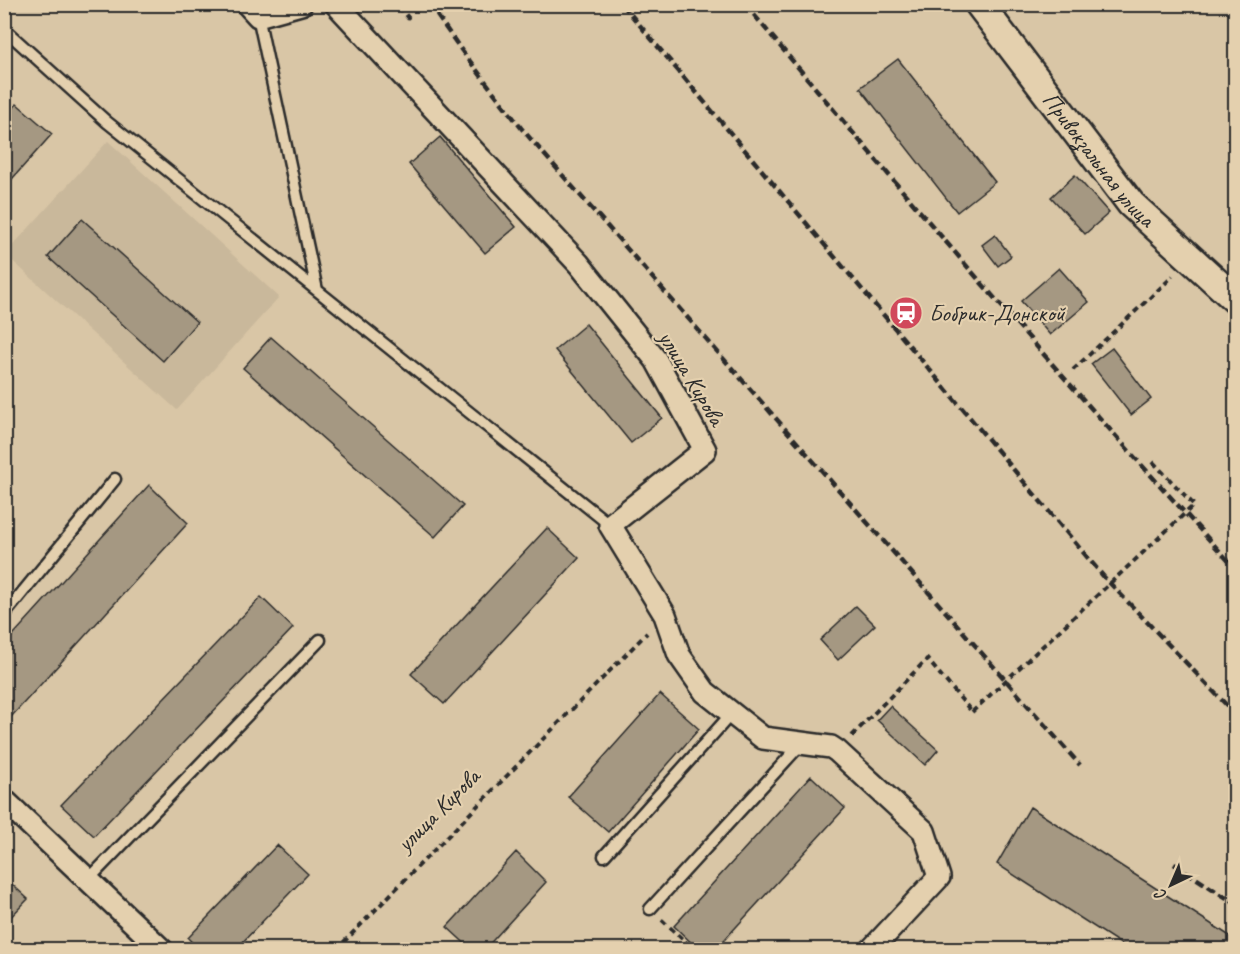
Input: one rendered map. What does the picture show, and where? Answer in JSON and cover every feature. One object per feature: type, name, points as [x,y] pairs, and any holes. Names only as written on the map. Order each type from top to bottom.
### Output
[{"type":"street","points":[[253,10],[301,4]]},
{"type":"street","name":"улица Кирова","points":[[336,4],[579,264],[656,360],[705,450],[610,525]]},
{"type":"street","name":"Привокзальная улица","points":[[979,4],[1131,204],[1236,300]]},
{"type":"street","points":[[610,525],[665,615],[679,656],[705,692],[763,738],[831,747],[924,831],[939,877],[871,950]]},
{"type":"street","points":[[6,806],[89,879],[148,945]]},
{"type":"lane","points":[[253,10],[317,290]]},
{"type":"lane","points":[[4,29],[107,123],[610,525]]},
{"type":"lane","points":[[4,615],[115,479]]},
{"type":"lane","points":[[89,879],[320,640]]},
{"type":"lane","points":[[604,856],[732,713]]},
{"type":"lane","points":[[650,909],[802,743]]},
{"type":"path","points":[[1073,370],[1191,259]]},
{"type":"path","points":[[837,751],[927,659],[972,712],[1194,505],[1153,462]]},
{"type":"path","name":"улица Кирова","points":[[336,950],[665,615]]},
{"type":"path","points":[[650,909],[694,950]]},
{"type":"shaded area","points":[[108,141],[279,297],[177,410],[5,254]]},
{"type":"building","points":[[898,59],[995,182],[957,212],[860,88]]},
{"type":"building","points":[[17,104],[52,134],[4,188],[4,118]]},
{"type":"building","points":[[440,137],[516,227],[485,253],[409,164]]},
{"type":"building","points":[[1075,175],[1109,213],[1085,234],[1051,197]]},
{"type":"building","points":[[82,219],[197,322],[163,361],[48,257]]},
{"type":"building","points":[[995,235],[1011,256],[998,266],[982,245]]},
{"type":"building","points":[[1059,268],[1089,302],[1050,335],[1021,301]]},
{"type":"building","points":[[586,324],[662,418],[631,443],[555,350]]},
{"type":"building","points":[[271,337],[463,506],[435,537],[243,368]]},
{"type":"building","points":[[1112,348],[1151,399],[1131,415],[1091,364]]},
{"type":"building","points":[[149,485],[188,523],[11,717],[4,711],[4,645]]},
{"type":"building","points":[[547,528],[579,558],[444,704],[411,674]]},
{"type":"building","points":[[261,597],[293,628],[94,836],[61,805]]},
{"type":"building","points":[[856,606],[875,625],[838,660],[820,640]]},
{"type":"building","points":[[660,694],[699,729],[608,832],[568,797]]},
{"type":"building","points":[[890,706],[938,750],[925,765],[877,720]]},
{"type":"building","points":[[811,776],[845,808],[715,950],[699,950],[674,926]]},
{"type":"building","points":[[1030,807],[1236,940],[1236,950],[1130,950],[997,864]]},
{"type":"building","points":[[277,845],[308,874],[235,950],[199,950],[188,938]]},
{"type":"building","points":[[516,852],[546,882],[484,950],[472,950],[447,927]]},
{"type":"building","points":[[4,877],[28,899],[4,924]]},
{"type":"railway","points":[[397,4],[409,19]]},
{"type":"railway","points":[[429,4],[522,129],[1080,765]]},
{"type":"railway","points":[[622,4],[1104,577],[1236,715]]},
{"type":"railway","points":[[745,4],[987,290],[1236,569]]},
{"type":"railway","points":[[1174,864],[1236,904]]},
{"type":"place","name":"Бобрик-Донской","points":[[906,313]]}]
